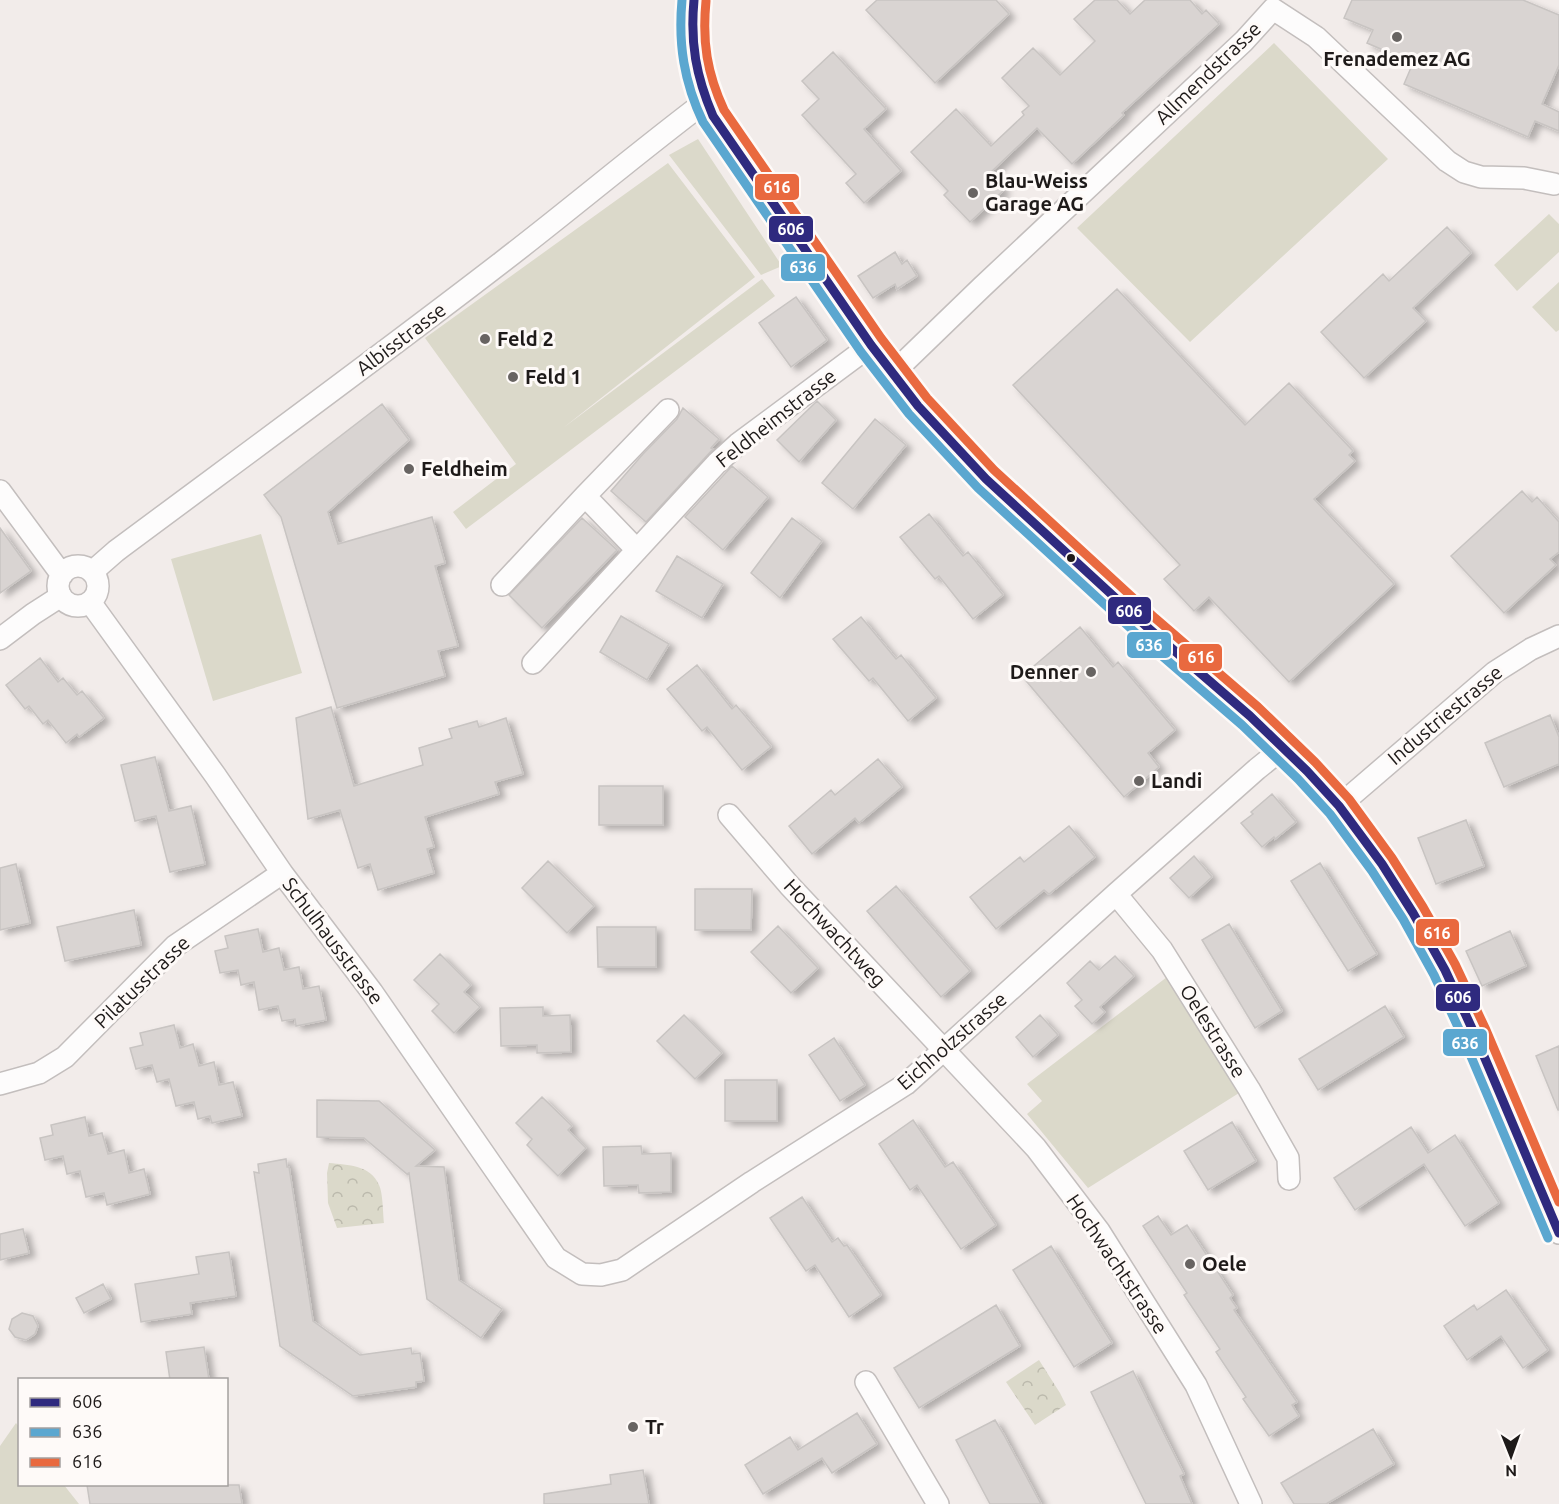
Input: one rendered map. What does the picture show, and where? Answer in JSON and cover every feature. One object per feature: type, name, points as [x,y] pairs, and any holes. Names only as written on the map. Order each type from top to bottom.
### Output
[{"type":"street","points":[[694,0],[691,26],[694,62],[713,116],[871,345],[918,406],[986,479],[1147,627],[1250,716],[1307,771],[1339,806],[1383,864],[1445,970],[1559,1233]]},
{"type":"street","name":"Allmendstrasse","points":[[893,373],[1244,41],[1273,9],[1316,37],[1447,161],[1464,172],[1481,177],[1524,178],[1554,184]]},
{"type":"street","name":"Albisstrasse","points":[[92,572],[116,551],[504,260],[706,101]]},
{"type":"street","name":"Feldheimstrasse","points":[[533,663],[717,463],[738,444],[871,345]]},
{"type":"street","points":[[502,585],[668,410]]},
{"type":"street","points":[[0,490],[62,575]]},
{"type":"street","points":[[585,496],[637,550]]},
{"type":"street","points":[[78,566],[86,567],[92,572],[97,579],[98,587],[90,602],[76,605],[69,603],[61,596],[58,586],[59,578],[64,571],[78,566]]},
{"type":"street","points":[[0,639],[61,596]]},
{"type":"street","name":"Schulhausstrasse","points":[[90,602],[198,750],[282,873],[372,992],[556,1258],[582,1274]]},
{"type":"street","name":"Industriestrasse","points":[[1339,806],[1495,672],[1559,636]]},
{"type":"street","name":"Eichholzstrasse","points":[[582,1274],[601,1275],[622,1270],[752,1182],[906,1084],[1116,894],[1283,748]]},
{"type":"street","name":"Hochwachtweg","points":[[729,815],[789,885],[944,1049]]},
{"type":"street","name":"Pilatusstrasse","points":[[0,1084],[39,1073],[65,1057],[175,946],[282,873]]},
{"type":"street","name":"Oelestrasse","points":[[1116,894],[1162,950],[1249,1089],[1288,1158],[1289,1179]]},
{"type":"street","name":"Hochwachtstrasse","points":[[944,1049],[1036,1148],[1098,1231],[1196,1385],[1251,1504]]},
{"type":"street","points":[[866,1382],[938,1504]]},
{"type":"green space","points":[[1274,43],[1388,159],[1190,342],[1077,228]]},
{"type":"green space","points":[[698,139],[782,266],[761,275],[669,155]]},
{"type":"green space","points":[[668,163],[755,277],[563,428],[762,279],[775,296],[466,529],[453,512],[516,464],[425,338]]},
{"type":"green space","points":[[1549,214],[1559,224],[1559,252],[1517,291],[1494,265]]},
{"type":"green space","points":[[1559,282],[1559,330],[1556,332],[1532,307]]},
{"type":"green space","points":[[261,534],[302,673],[213,701],[171,559]]},
{"type":"green space","points":[[1167,977],[1239,1093],[1088,1188],[1027,1114],[1042,1101],[1027,1084]]},
{"type":"green space","points":[[329,1163],[358,1167],[375,1178],[381,1193],[384,1223],[337,1228],[328,1203]]},
{"type":"green space","points":[[1039,1360],[1066,1405],[1035,1425],[1006,1382]]},
{"type":"green space","points":[[16,1423],[18,1426],[18,1486],[65,1486],[79,1504],[0,1504],[0,1446]]},
{"type":"building","points":[[877,0],[996,0],[1009,14],[935,83],[866,10]]},
{"type":"building","points":[[1095,0],[1117,0],[1130,14],[1145,0],[1190,0],[1202,14],[1206,10],[1219,24],[1122,113],[1124,115],[1072,164],[1037,128],[989,174],[1004,190],[970,222],[944,195],[948,191],[911,152],[956,109],[991,146],[1024,115],[1022,112],[1029,106],[1002,78],[1033,48],[1060,75],[1095,41],[1074,19]]},
{"type":"building","points":[[1352,0],[1523,0],[1559,15],[1559,65],[1542,104],[1559,112],[1559,131],[1535,121],[1528,137],[1404,84],[1413,63],[1367,43],[1373,30],[1344,18]]},
{"type":"building","points":[[833,52],[886,109],[864,129],[901,171],[864,203],[846,183],[856,174],[802,115],[819,99],[802,81]]},
{"type":"building","points":[[1447,227],[1471,253],[1413,308],[1426,321],[1364,378],[1321,332],[1383,274],[1389,281]]},
{"type":"building","points":[[895,252],[902,264],[907,260],[917,276],[897,289],[895,284],[873,298],[858,276]]},
{"type":"building","points":[[1117,289],[1245,425],[1289,383],[1353,451],[1349,455],[1355,461],[1314,499],[1394,584],[1289,682],[1209,597],[1194,611],[1164,579],[1180,565],[1013,385]]},
{"type":"building","points":[[796,297],[827,340],[791,367],[759,323]]},
{"type":"building","points":[[817,401],[836,420],[799,462],[777,440]]},
{"type":"building","points":[[382,404],[409,440],[328,512],[338,544],[432,517],[445,563],[435,566],[458,646],[438,651],[445,676],[337,708],[281,517],[264,495]]},
{"type":"building","points":[[683,408],[719,439],[711,448],[713,449],[646,522],[611,491],[677,419]]},
{"type":"building","points":[[875,419],[906,445],[853,509],[822,483]]},
{"type":"building","points":[[732,466],[768,497],[723,550],[685,517]]},
{"type":"building","points":[[1522,491],[1532,502],[1537,497],[1559,522],[1559,552],[1550,559],[1556,565],[1504,613],[1451,556]]},
{"type":"building","points":[[929,514],[963,556],[968,552],[1003,595],[973,619],[939,576],[935,579],[900,537]]},
{"type":"building","points":[[582,518],[617,550],[542,628],[509,595]]},
{"type":"building","points":[[792,518],[822,541],[780,598],[751,573]]},
{"type":"building","points":[[0,528],[31,571],[0,593]]},
{"type":"building","points":[[677,556],[723,584],[702,618],[656,591]]},
{"type":"building","points":[[621,616],[669,644],[647,680],[600,652]]},
{"type":"building","points":[[861,617],[896,659],[901,655],[936,698],[908,721],[873,678],[869,681],[833,639]]},
{"type":"building","points":[[1080,627],[1113,667],[1118,662],[1175,730],[1148,753],[1159,767],[1124,797],[1022,676]]},
{"type":"building","points":[[40,658],[58,682],[63,678],[77,695],[82,691],[104,718],[79,737],[77,734],[66,743],[48,720],[43,724],[29,706],[25,709],[6,685]]},
{"type":"building","points":[[697,665],[732,709],[736,705],[771,747],[742,770],[707,727],[702,731],[667,689]]},
{"type":"building","points":[[331,707],[354,786],[423,765],[419,748],[452,738],[449,729],[477,721],[479,727],[506,718],[523,774],[495,782],[499,794],[425,817],[434,847],[427,849],[434,873],[378,890],[370,864],[358,868],[340,810],[308,819],[296,718]]},
{"type":"building","points":[[1550,715],[1559,737],[1559,764],[1504,787],[1485,743]]},
{"type":"building","points":[[155,757],[169,811],[191,806],[205,864],[170,872],[156,816],[135,821],[121,765]]},
{"type":"building","points":[[878,759],[902,787],[859,823],[855,818],[812,854],[789,826],[831,790],[835,795]]},
{"type":"building","points":[[599,786],[663,786],[663,825],[599,825]]},
{"type":"building","points":[[1272,794],[1296,822],[1262,847],[1241,823]]},
{"type":"building","points":[[1466,820],[1484,866],[1436,884],[1418,838]]},
{"type":"building","points":[[1069,826],[1095,857],[1049,894],[1044,890],[996,929],[970,897],[1020,857],[1024,862]]},
{"type":"building","points":[[1194,856],[1212,877],[1189,898],[1170,878]]},
{"type":"building","points":[[548,861],[594,906],[567,933],[522,888]]},
{"type":"building","points":[[1320,863],[1377,954],[1348,971],[1291,881]]},
{"type":"building","points":[[16,864],[30,923],[0,930],[0,868]]},
{"type":"building","points":[[896,886],[970,971],[941,997],[867,911]]},
{"type":"building","points":[[695,889],[752,889],[751,930],[695,930]]},
{"type":"building","points":[[134,910],[141,945],[65,961],[57,927]]},
{"type":"building","points":[[1229,924],[1282,1011],[1255,1028],[1202,940]]},
{"type":"building","points":[[778,926],[818,968],[791,993],[751,952]]},
{"type":"building","points":[[597,927],[656,927],[656,967],[598,967]]},
{"type":"building","points":[[258,929],[263,952],[279,948],[284,970],[299,967],[303,989],[319,986],[326,1020],[296,1026],[295,1019],[282,1021],[278,1006],[259,1010],[254,982],[241,985],[238,970],[220,973],[215,951],[228,948],[225,936]]},
{"type":"building","points":[[1510,931],[1526,966],[1482,986],[1466,951]]},
{"type":"building","points":[[440,954],[471,985],[464,992],[480,1007],[454,1033],[432,1011],[439,1004],[414,980]]},
{"type":"building","points":[[1115,956],[1134,976],[1100,1007],[1105,1012],[1092,1024],[1075,1006],[1082,1000],[1067,983],[1090,961],[1099,970]]},
{"type":"building","points":[[1385,1006],[1404,1037],[1318,1090],[1299,1059]]},
{"type":"building","points":[[543,1007],[543,1016],[570,1015],[571,1052],[537,1053],[537,1045],[501,1046],[500,1008]]},
{"type":"building","points":[[684,1015],[722,1053],[695,1079],[657,1041]]},
{"type":"building","points":[[1040,1015],[1058,1035],[1033,1057],[1016,1037]]},
{"type":"building","points":[[174,1025],[180,1048],[193,1044],[199,1066],[214,1062],[219,1085],[233,1082],[242,1116],[212,1123],[210,1116],[198,1119],[194,1102],[176,1106],[169,1079],[157,1082],[152,1065],[136,1069],[130,1048],[143,1045],[140,1033]]},
{"type":"building","points":[[834,1038],[865,1085],[840,1101],[809,1055]]},
{"type":"building","points":[[1559,1046],[1559,1110],[1558,1110],[1536,1056]]},
{"type":"building","points":[[725,1080],[777,1080],[777,1121],[725,1121]]},
{"type":"building","points":[[542,1097],[572,1126],[568,1130],[586,1148],[558,1176],[527,1145],[532,1139],[516,1123]]},
{"type":"building","points":[[317,1100],[379,1101],[435,1150],[416,1166],[444,1167],[459,1280],[502,1309],[481,1338],[427,1299],[409,1173],[407,1174],[364,1138],[317,1137]]},
{"type":"building","points":[[85,1117],[89,1136],[102,1133],[108,1154],[124,1150],[129,1173],[144,1169],[150,1194],[107,1205],[104,1193],[86,1197],[80,1171],[67,1174],[63,1156],[45,1160],[40,1138],[53,1135],[51,1125]]},
{"type":"building","points":[[913,1120],[945,1167],[953,1162],[996,1225],[961,1249],[917,1185],[910,1190],[879,1144]]},
{"type":"building","points":[[1232,1122],[1256,1161],[1208,1190],[1184,1151]]},
{"type":"building","points":[[1411,1127],[1428,1153],[1455,1135],[1499,1203],[1465,1226],[1424,1164],[1355,1210],[1334,1178]]},
{"type":"building","points":[[641,1146],[642,1154],[671,1153],[671,1192],[639,1193],[638,1185],[604,1186],[603,1147]]},
{"type":"building","points":[[286,1159],[313,1321],[360,1355],[411,1348],[412,1354],[420,1353],[424,1381],[416,1382],[416,1387],[353,1396],[280,1346],[254,1172],[259,1173],[258,1164]]},
{"type":"building","points":[[802,1197],[832,1242],[838,1238],[844,1246],[847,1245],[881,1295],[849,1317],[815,1265],[806,1271],[770,1218]]},
{"type":"building","points":[[1158,1216],[1171,1235],[1187,1225],[1233,1295],[1230,1298],[1237,1308],[1234,1310],[1297,1402],[1292,1405],[1299,1416],[1269,1436],[1243,1399],[1246,1397],[1216,1352],[1220,1349],[1184,1295],[1187,1293],[1143,1226]]},
{"type":"building","points":[[23,1229],[29,1253],[0,1260],[0,1234]]},
{"type":"building","points":[[1051,1246],[1112,1343],[1074,1367],[1013,1270]]},
{"type":"building","points":[[229,1252],[236,1296],[190,1303],[192,1314],[141,1322],[135,1284],[199,1274],[196,1257]]},
{"type":"building","points":[[103,1284],[111,1299],[84,1313],[76,1298]]},
{"type":"building","points":[[1506,1290],[1548,1350],[1523,1368],[1501,1336],[1467,1360],[1444,1326],[1474,1305],[1477,1310]]},
{"type":"building","points":[[996,1305],[1020,1346],[919,1408],[894,1368]]},
{"type":"building","points":[[22,1313],[33,1316],[38,1326],[35,1334],[26,1340],[15,1337],[9,1329],[12,1319]]},
{"type":"building","points":[[204,1347],[209,1378],[170,1378],[166,1352]]},
{"type":"building","points":[[1133,1371],[1184,1474],[1180,1476],[1192,1504],[1146,1504],[1091,1392]]},
{"type":"building","points":[[857,1413],[877,1444],[832,1473],[822,1458],[763,1494],[745,1465],[790,1437],[798,1450]]},
{"type":"building","points":[[995,1420],[1041,1504],[990,1504],[956,1440]]},
{"type":"building","points":[[1373,1429],[1394,1464],[1326,1504],[1294,1504],[1281,1483]]},
{"type":"building","points":[[643,1470],[649,1504],[544,1504],[544,1494],[611,1484],[610,1475]]},
{"type":"building","points":[[239,1485],[242,1504],[90,1504],[87,1486]]},
{"type":"transit line","name":"636","points":[[682,0],[681,32],[684,62],[691,92],[703,122],[861,352],[909,414],[978,488],[1139,636],[1242,725],[1298,779],[1330,814],[1372,871],[1403,919],[1434,975],[1548,1238]]},
{"type":"transit line","name":"606","points":[[694,0],[693,31],[698,73],[713,116],[871,345],[918,406],[986,479],[1147,627],[1250,716],[1307,771],[1339,806],[1382,864],[1445,970],[1559,1233]]},
{"type":"transit line","name":"616","points":[[706,1],[707,57],[713,83],[724,110],[881,338],[927,398],[994,470],[1155,618],[1258,707],[1315,762],[1349,799],[1392,858],[1455,964],[1486,1030],[1559,1202]]},
{"type":"place","name":"Frenademez AG","points":[[1397,37]]},
{"type":"place","name":"Blau-Weiss Garage AG","points":[[973,193]]},
{"type":"place","name":"Feld 2","points":[[485,339]]},
{"type":"place","name":"Feld 1","points":[[513,377]]},
{"type":"place","name":"Feldheim","points":[[409,469]]},
{"type":"place","name":"Denner","points":[[1091,672]]},
{"type":"place","name":"Landi","points":[[1139,781]]},
{"type":"place","name":"Oele","points":[[1190,1264]]},
{"type":"place","name":"Tr","points":[[633,1427]]}]
